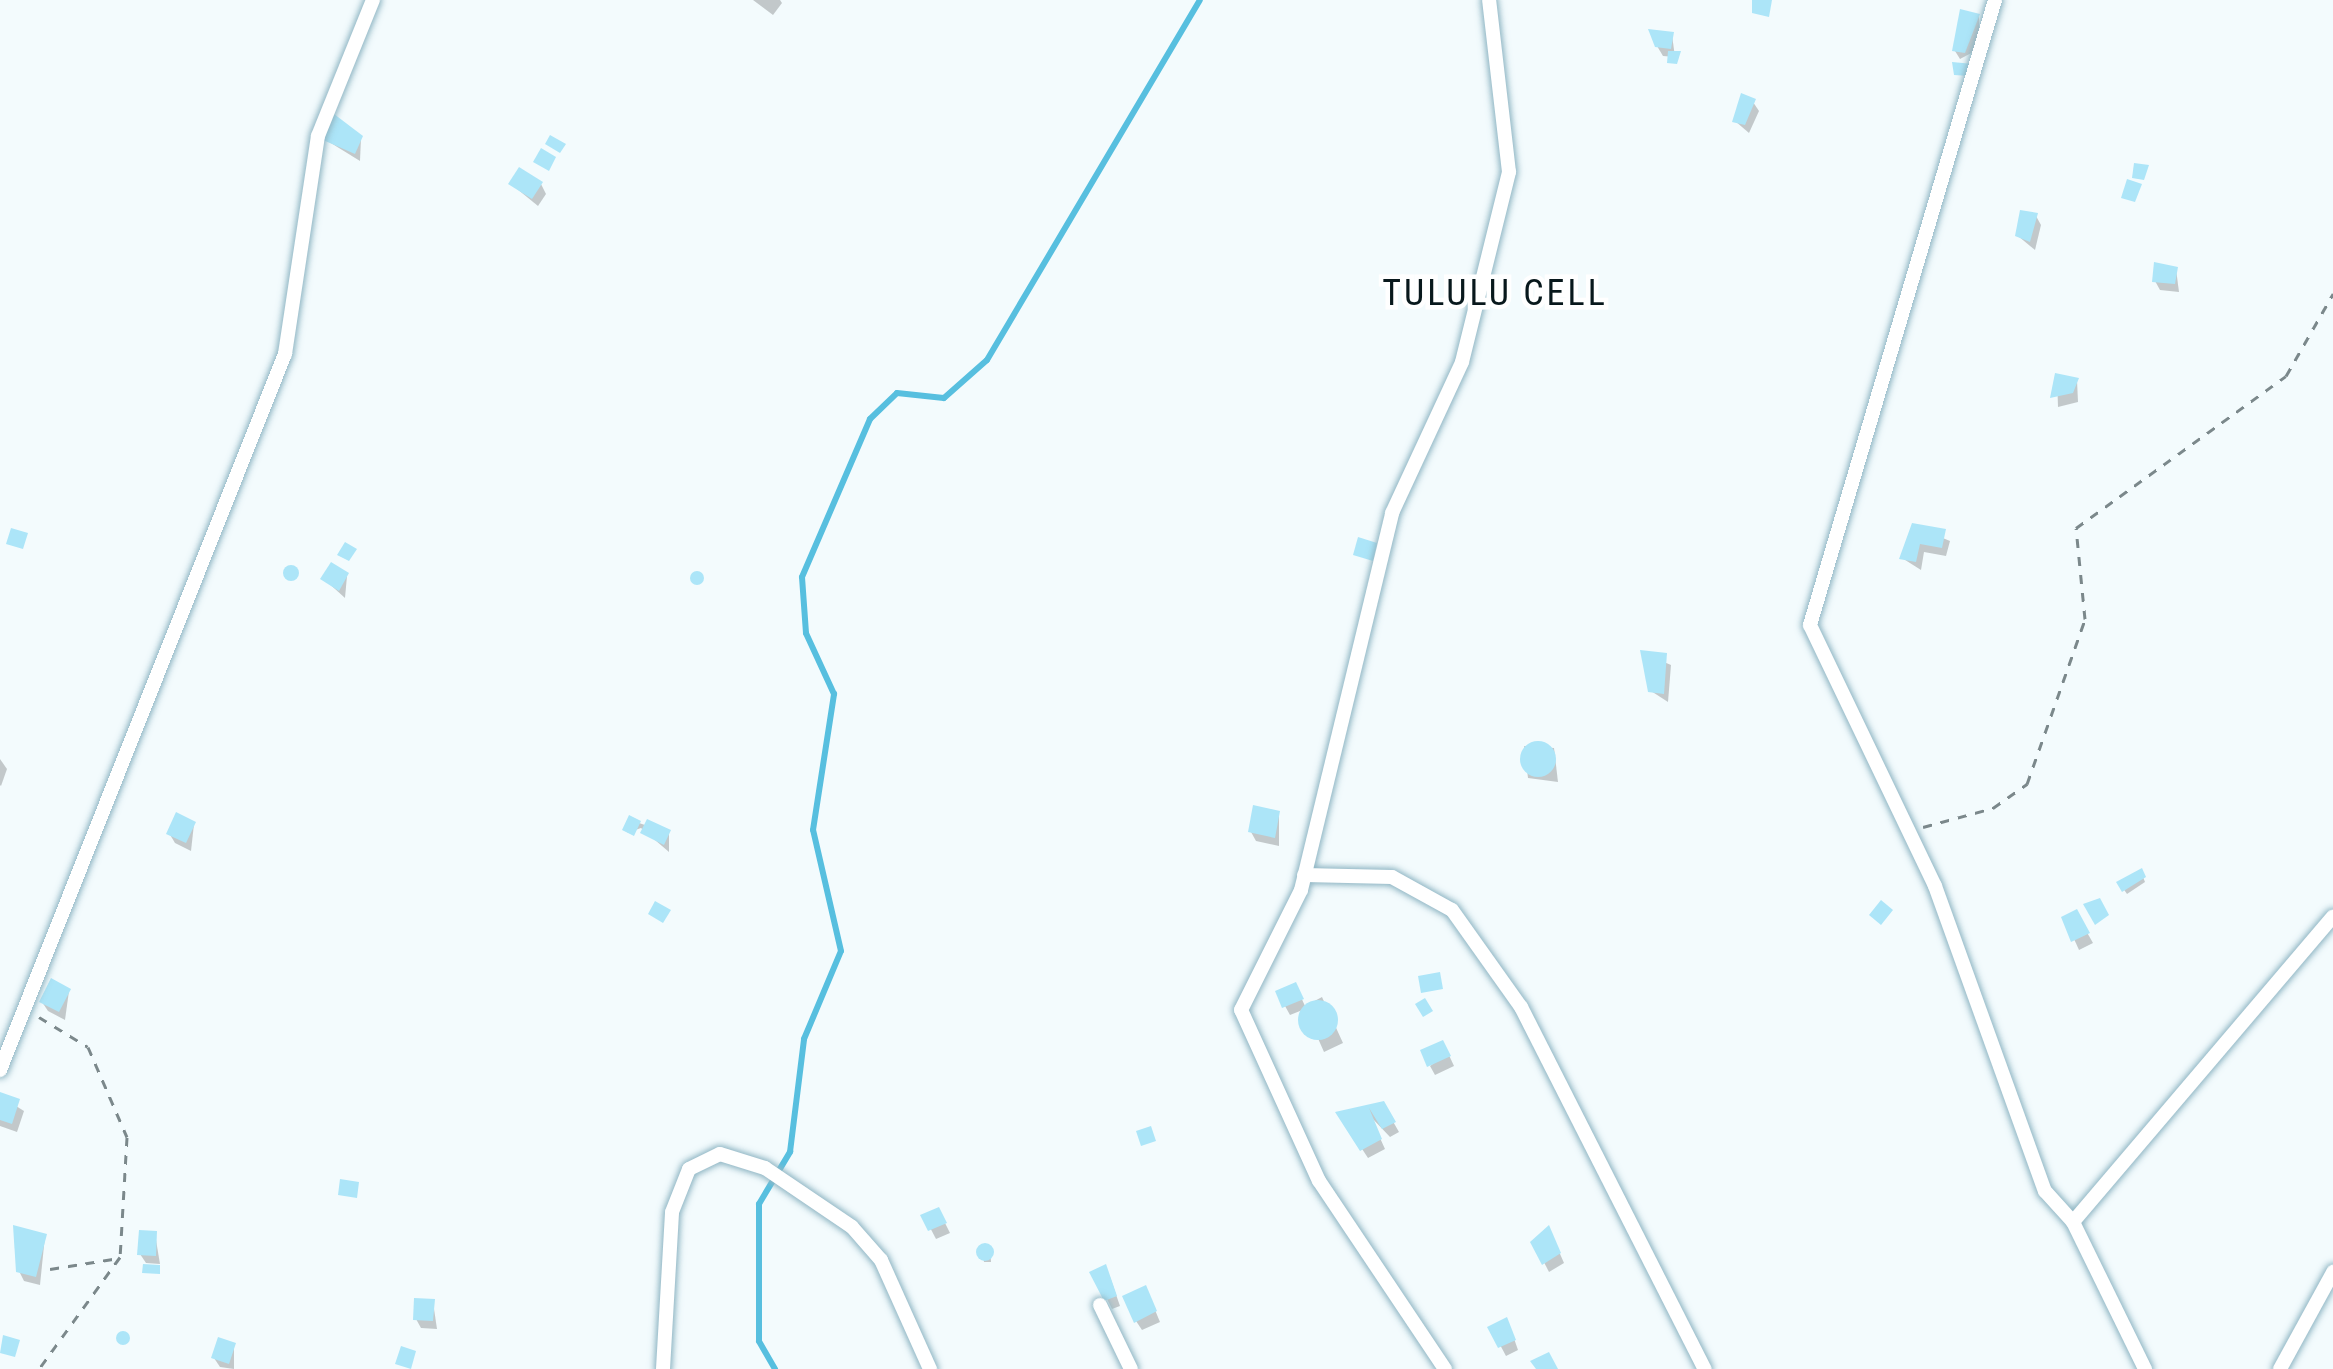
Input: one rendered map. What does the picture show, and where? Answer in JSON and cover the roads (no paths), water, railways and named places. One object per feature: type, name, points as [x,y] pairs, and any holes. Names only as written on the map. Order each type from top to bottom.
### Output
[{"type":"street","points":[[0,1070],[285,354],[318,136],[373,0]]},
{"type":"street","points":[[1445,1369],[1319,1181],[1243,1033],[1241,1010],[1304,875],[1392,513],[1462,362],[1508,172],[1489,0]]},
{"type":"street","points":[[1995,0],[1965,127],[1813,592],[1817,656],[1910,832],[2045,1191],[2073,1222],[2145,1369]]},
{"type":"street","points":[[1304,875],[1392,877],[1452,910],[1521,1007],[1705,1369]]},
{"type":"street","points":[[2073,1222],[2333,916]]},
{"type":"street","points":[[663,1369],[665,1252],[688,1169],[720,1154],[786,1180],[881,1260],[930,1369]]},
{"type":"street","points":[[2280,1369],[2333,1272]]},
{"type":"street","points":[[1100,1305],[1131,1369]]},
{"type":"waterway","points":[[775,1369],[759,1341],[759,1204],[790,1152],[804,1039],[841,951],[813,830],[834,694],[806,633],[802,577],[870,419],[897,393],[944,398],[987,360],[1200,0]]},
{"type":"district","name":"TULULU CELL","points":[[1495,294]]}]
